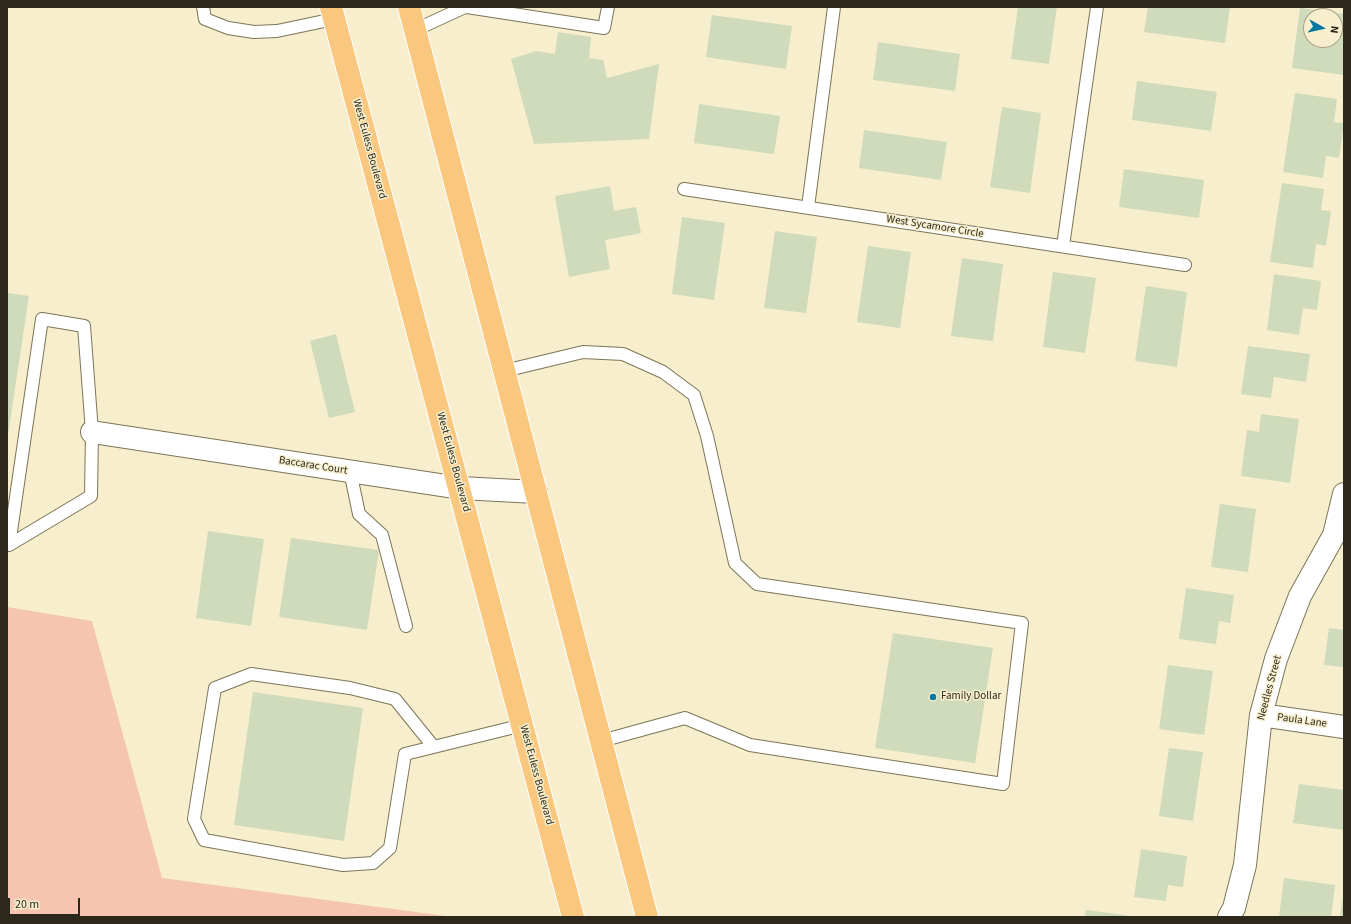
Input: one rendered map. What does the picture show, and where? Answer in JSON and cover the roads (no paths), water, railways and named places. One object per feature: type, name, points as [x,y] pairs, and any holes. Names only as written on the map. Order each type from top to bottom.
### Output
[{"type":"main road","points":[[409,7],[647,917]]},
{"type":"main road","points":[[414,7],[415,30]]},
{"type":"main road","name":"West Euless Boulevard","points":[[333,13],[573,917]]},
{"type":"street","name":"Baccarac Court","points":[[92,432],[460,488],[536,492]]},
{"type":"street","name":"Needles Street","points":[[1229,917],[1234,908],[1245,865],[1261,715],[1276,659],[1300,596],[1334,535],[1344,494]]},
{"type":"street","name":"Paula Lane","points":[[1261,715],[1344,727]]},
{"type":"lane","points":[[203,7],[205,18],[228,28],[254,32],[277,31],[333,13]]},
{"type":"lane","points":[[415,30],[466,7],[604,28],[608,7]]},
{"type":"lane","points":[[808,207],[834,7]]},
{"type":"lane","points":[[1063,246],[1097,7]]},
{"type":"lane","name":"West Sycamore Circle","points":[[684,189],[1185,265]]},
{"type":"lane","points":[[42,319],[84,326],[92,432],[92,496],[9,545],[42,319]]},
{"type":"lane","points":[[504,371],[584,352],[623,354],[663,372],[694,395],[707,436],[735,563],[757,584],[1022,623],[1003,784],[750,745],[685,718],[601,741]]},
{"type":"lane","points":[[350,471],[359,514],[382,535],[406,626]]},
{"type":"lane","points":[[433,746],[395,699],[350,688],[251,674],[216,688],[194,820],[204,840],[343,865],[373,863],[390,848],[405,754],[523,725]]},
{"type":"place","name":"Family Dollar","points":[[933,697]]}]
